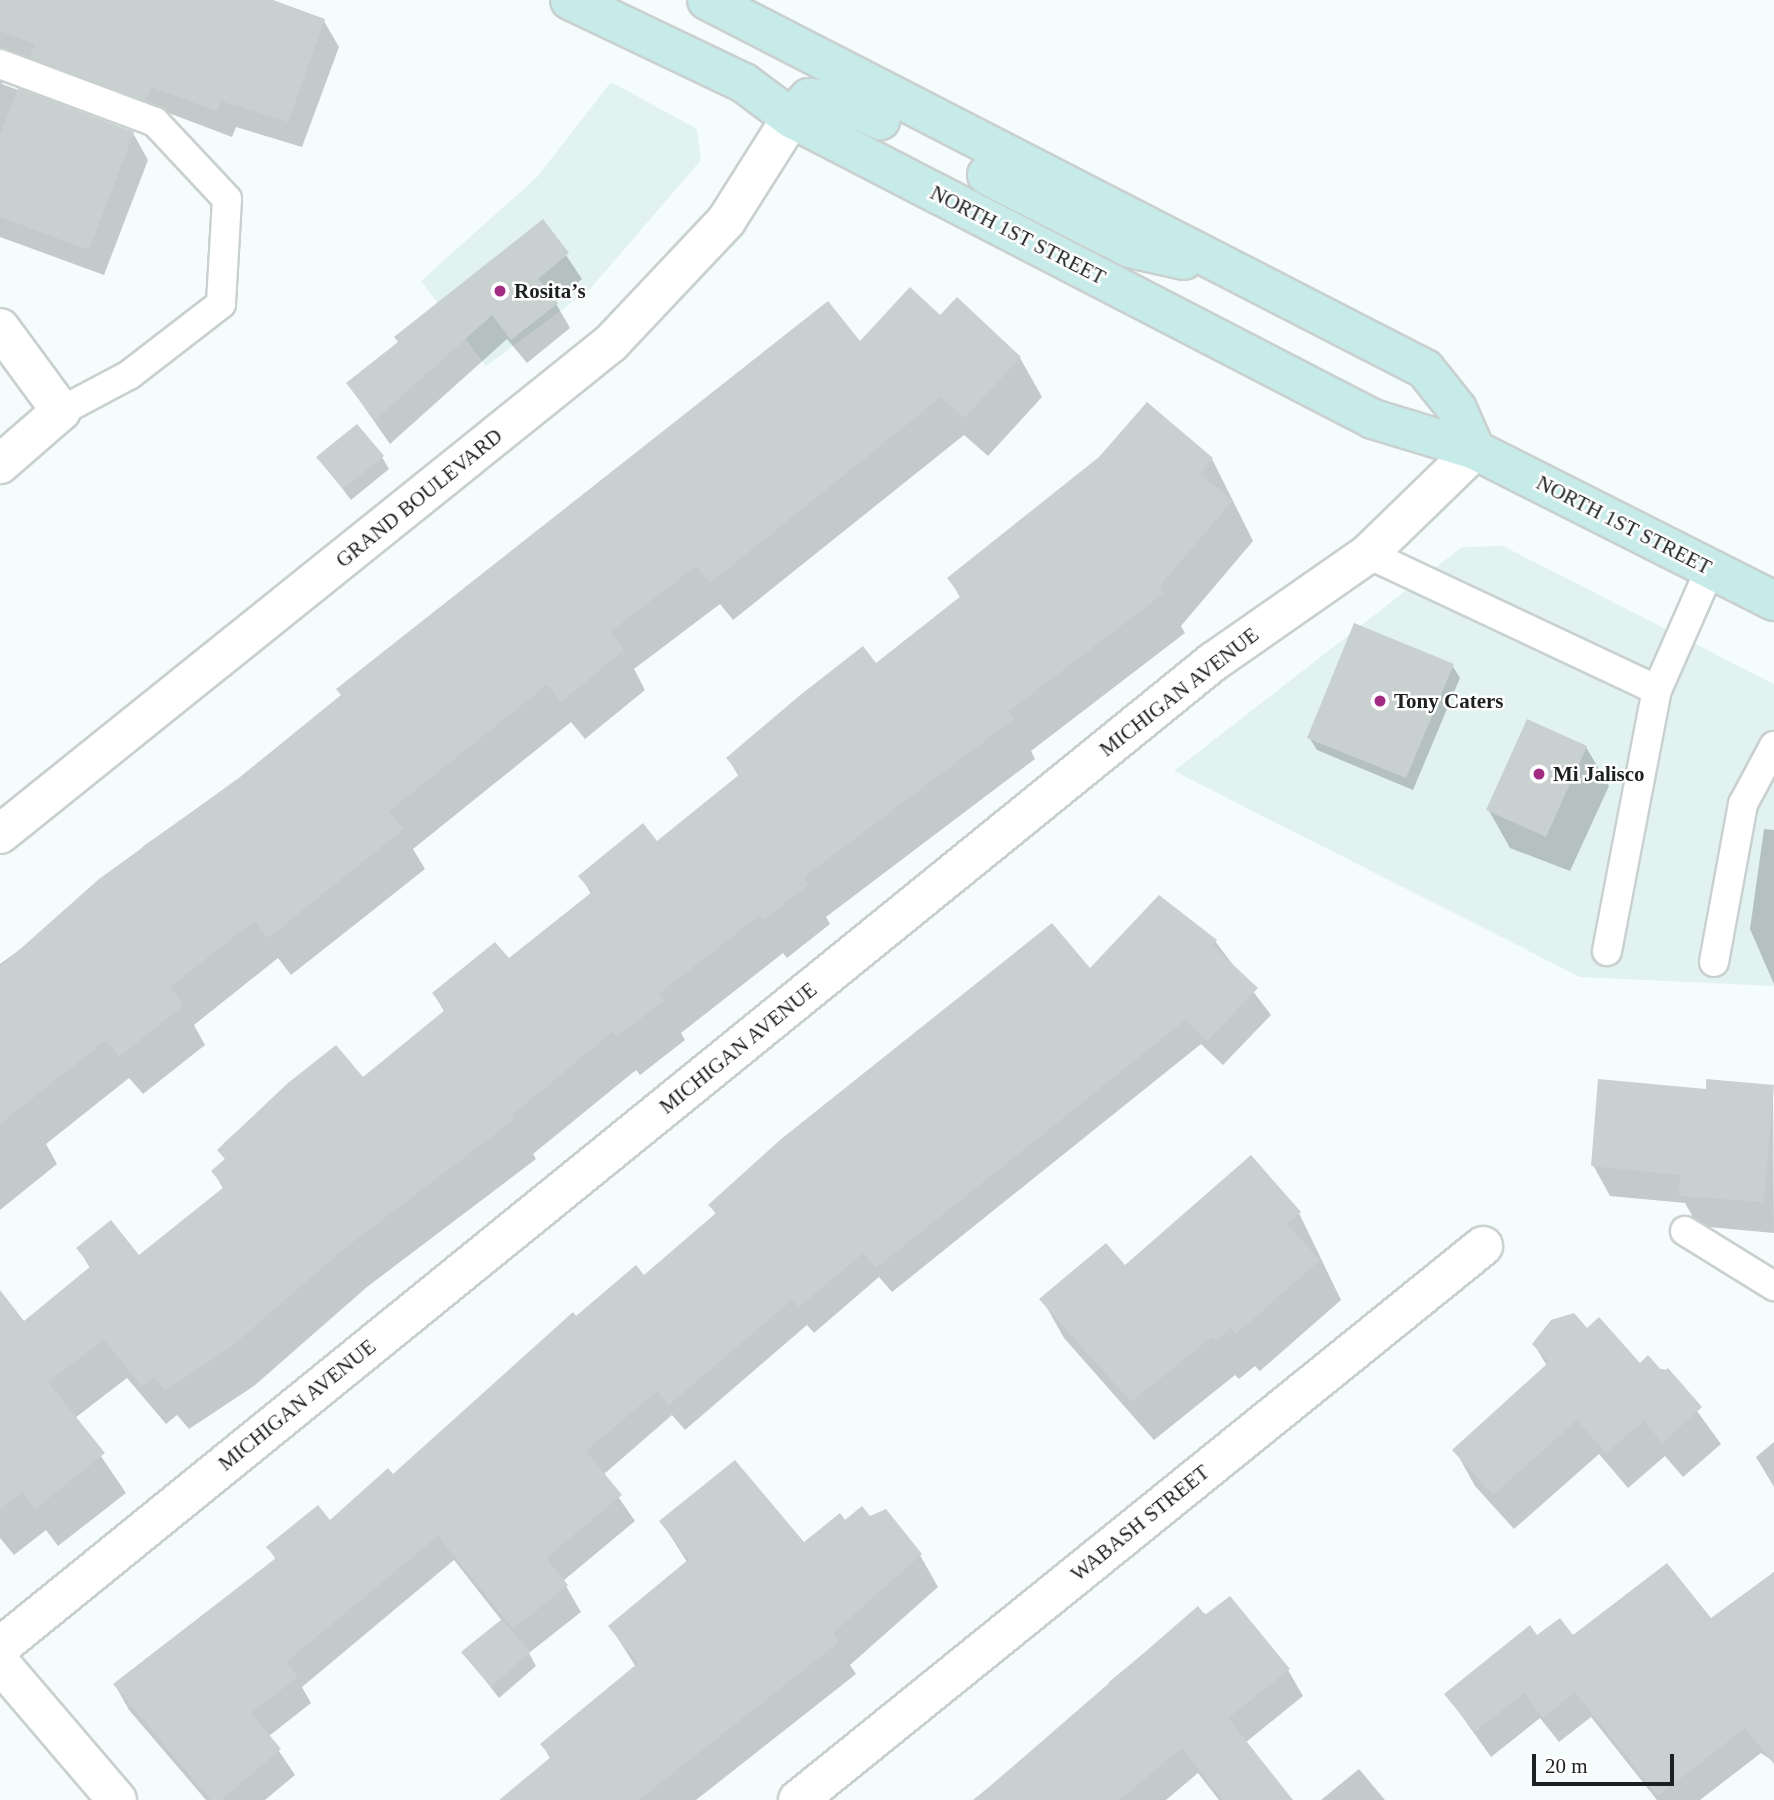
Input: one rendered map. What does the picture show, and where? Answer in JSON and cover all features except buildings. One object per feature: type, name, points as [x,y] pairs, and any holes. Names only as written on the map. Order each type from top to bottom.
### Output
[{"type":"main road","name":"NORTH 1ST STREET","points":[[570,0],[744,83],[791,118],[1373,419],[1475,450],[1774,601]]},
{"type":"main road","points":[[707,0],[1425,369],[1457,409],[1475,450]]},
{"type":"main road","points":[[791,118],[809,98],[834,99],[1130,248],[1193,262],[1217,260]]},
{"type":"street","name":"GRAND BOULEVARD","points":[[0,834],[611,343],[726,221],[791,118]]},
{"type":"street","points":[[0,328],[61,411],[0,464]]},
{"type":"street","name":"MICHIGAN AVENUE","points":[[0,1647],[1213,662],[1367,554],[1475,450]]},
{"type":"street","name":"WABASH STREET","points":[[798,1800],[1483,1245]]},
{"type":"street","points":[[0,1663],[117,1800]]},
{"type":"lane","points":[[0,64],[155,122],[227,199],[221,304],[129,375],[61,411]]},
{"type":"lane","points":[[1367,554],[1657,690]]},
{"type":"lane","points":[[1607,951],[1657,690],[1710,569]]},
{"type":"lane","points":[[1714,962],[1743,804],[1774,746]]},
{"type":"lane","points":[[1685,1231],[1774,1286]]},
{"type":"shaded area","points":[[611,82],[697,129],[701,160],[590,289],[486,366],[421,281],[537,177]]},
{"type":"shaded area","points":[[1503,546],[1774,684],[1774,986],[1580,977],[1174,771],[1462,547]]},
{"type":"place","name":"Rosita’s","points":[[500,291]]},
{"type":"place","name":"Tony Caters","points":[[1380,701]]},
{"type":"place","name":"Mi Jalisco","points":[[1539,774]]}]
